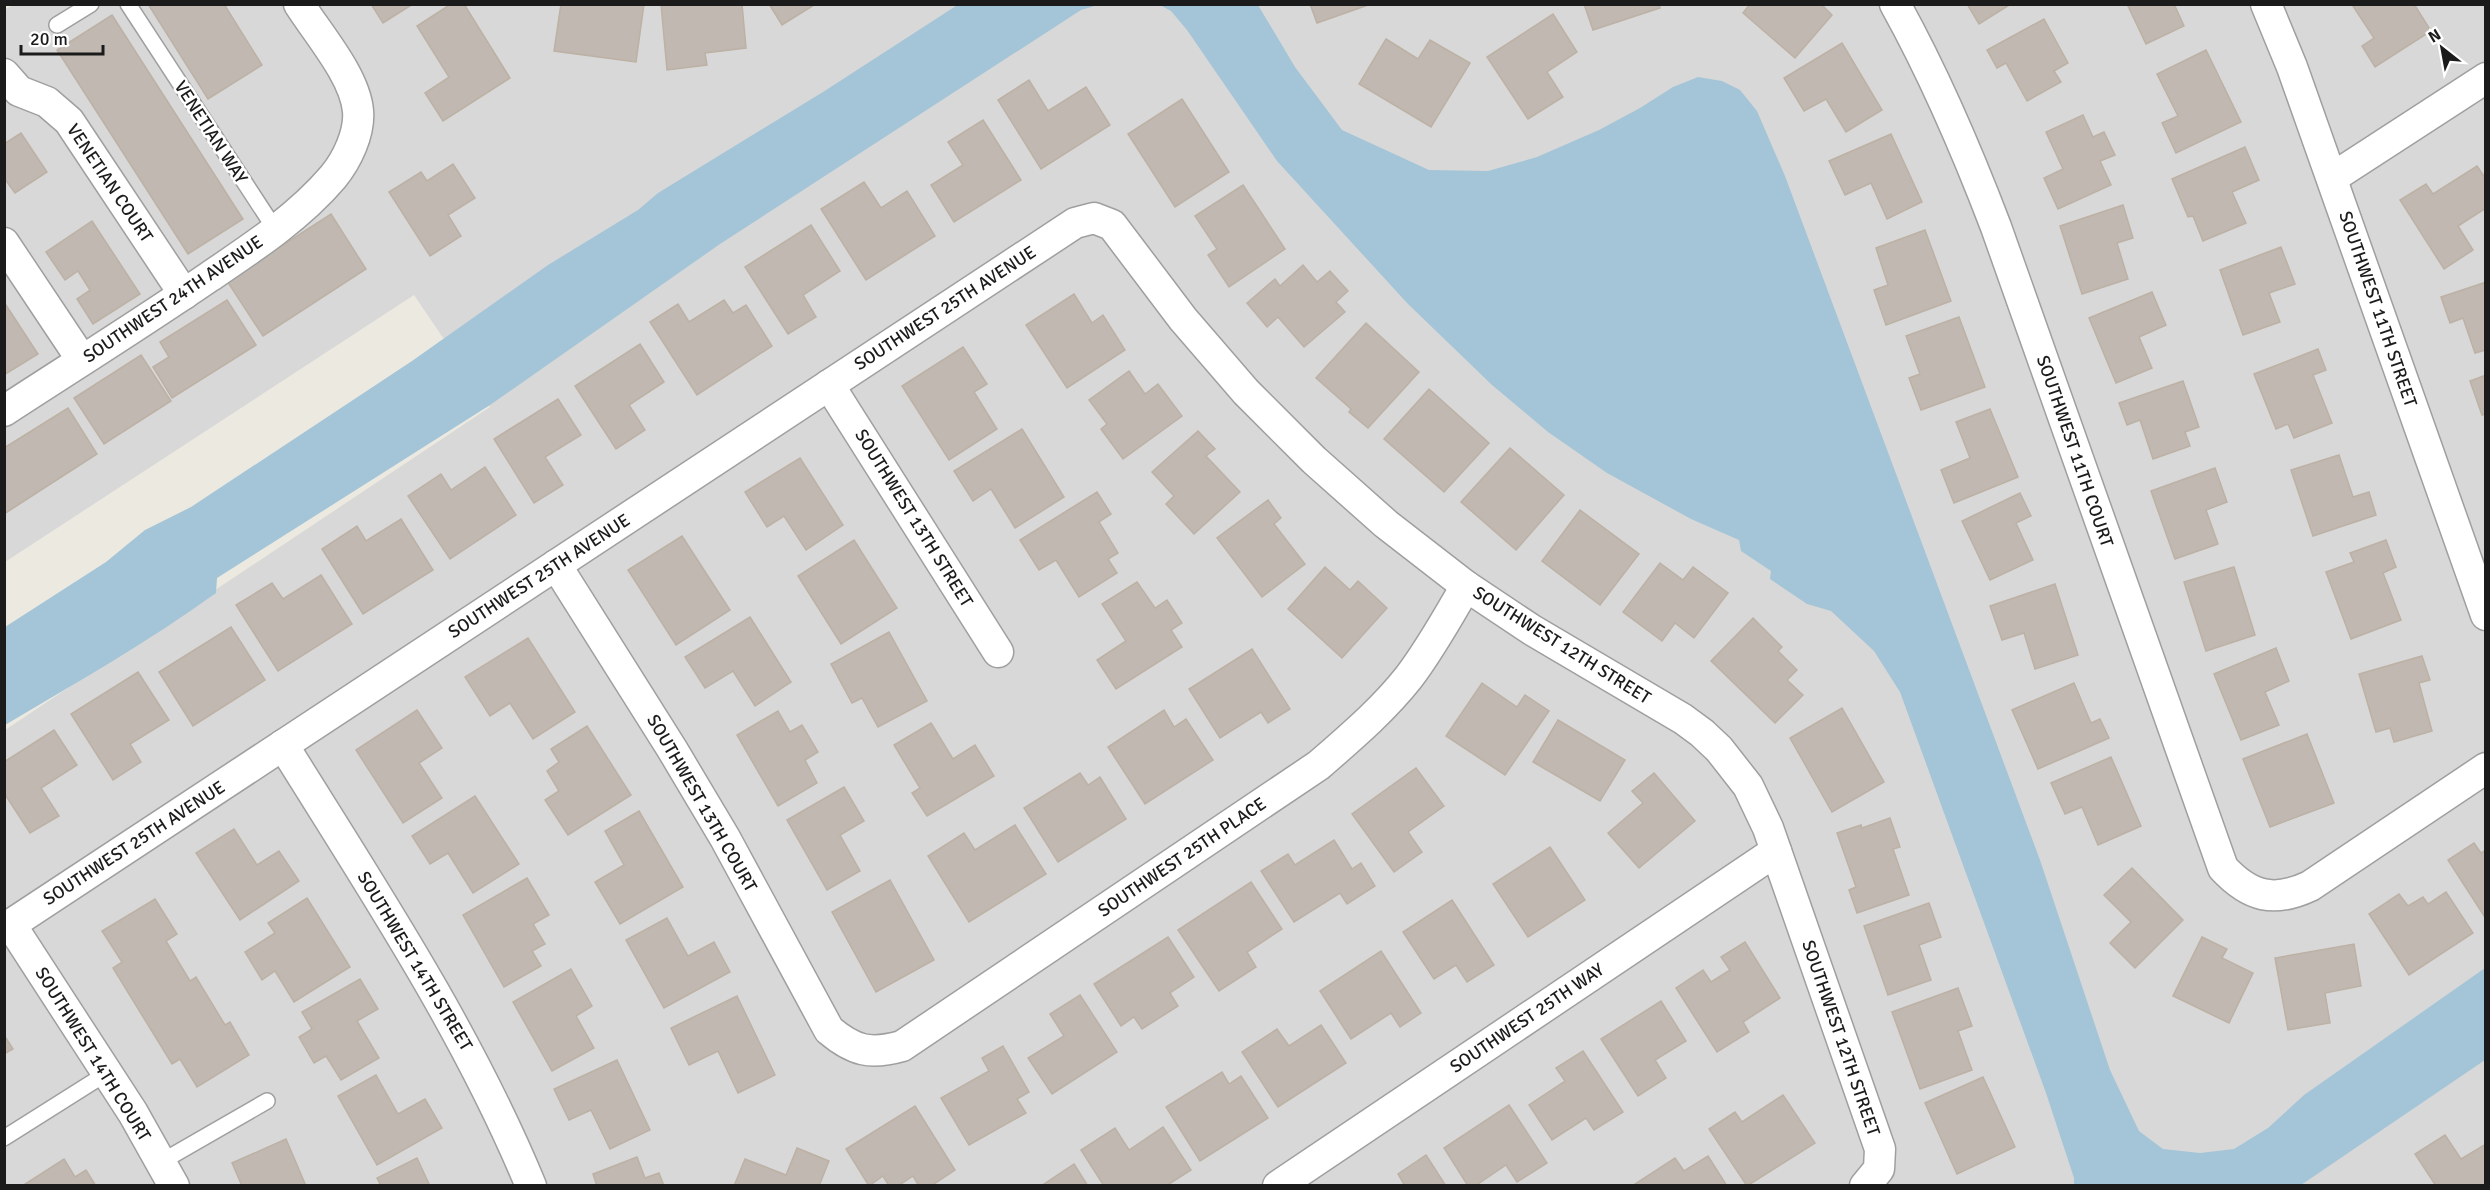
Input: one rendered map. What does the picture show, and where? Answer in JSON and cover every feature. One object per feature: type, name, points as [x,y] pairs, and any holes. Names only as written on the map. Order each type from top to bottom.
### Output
[{"type":"street","name":"SOUTHWEST 24TH AVENUE","points":[[4,411],[184,294],[275,230],[333,177],[352,143],[357,128],[358,111],[350,84],[299,4]]},
{"type":"street","name":"SOUTHWEST 11TH COURT","points":[[1896,4],[1962,137],[2223,868],[2236,883],[2254,892],[2273,896],[2293,894],[2310,886],[2486,768]]},
{"type":"street","name":"SOUTHWEST 11TH STREET","points":[[2266,4],[2292,67],[2332,178],[2486,615]]},
{"type":"street","points":[[2332,178],[2486,78]]},
{"type":"street","name":"VENETIAN COURT","points":[[9,89],[47,102],[69,121],[184,294]]},
{"type":"street","name":"SOUTHWEST 12TH STREET","points":[[1075,223],[1094,218],[1112,225],[1183,319],[1246,392],[1314,460],[1386,524],[1466,586],[1532,630],[1683,719],[1719,749],[1748,786],[1776,851],[1880,1149],[1879,1169],[1866,1185]]},
{"type":"street","name":"SOUTHWEST 25TH AVENUE","points":[[8,927],[1075,223]]},
{"type":"street","points":[[4,243],[82,360]]},
{"type":"street","name":"SOUTHWEST 13TH STREET","points":[[829,385],[998,652]]},
{"type":"street","name":"SOUTHWEST 13TH COURT","points":[[556,565],[719,828],[829,1030],[844,1043]]},
{"type":"street","name":"SOUTHWEST 25TH PLACE","points":[[844,1043],[863,1050],[883,1052],[902,1046],[1319,765],[1366,724],[1408,679],[1436,639],[1466,586]]},
{"type":"street","name":"SOUTHWEST 14TH STREET","points":[[283,745],[440,998],[488,1087],[531,1185]]},
{"type":"street","name":"SOUTHWEST 25TH WAY","points":[[1278,1185],[1776,851]]},
{"type":"street","name":"SOUTHWEST 14TH COURT","points":[[8,927],[107,1073],[167,1174]]},
{"type":"lane","points":[[57,25],[91,4]]},
{"type":"lane","name":"VENETIAN WAY","points":[[128,4],[275,230]]},
{"type":"lane","points":[[4,1138],[107,1073]]},
{"type":"lane","points":[[167,1174],[267,1101]]},
{"type":"shaded area","points":[[13,5],[2485,5],[2485,1185],[5,1185],[5,730],[490,407],[414,295],[5,562],[4,10]]},
{"type":"water","points":[[959,4],[1098,5],[1081,10],[720,244],[490,405],[217,578],[216,593],[190,611],[112,662],[5,725],[5,627],[106,562],[145,530],[191,507],[412,361],[548,265],[638,210],[658,193],[823,92]]},
{"type":"water","points":[[1160,5],[1258,5],[1295,67],[1342,130],[1429,170],[1488,171],[1537,157],[1599,130],[1673,87],[1698,77],[1722,81],[1740,90],[1757,111],[1785,176],[2040,860],[2110,1070],[2139,1131],[2163,1149],[2200,1153],[2234,1149],[2268,1128],[2304,1095],[2485,968],[2485,1060],[2301,1185],[2074,1185],[2074,1178],[2046,1093],[1900,692],[1874,651],[1831,611],[1807,604],[1770,579],[1771,571],[1741,551],[1739,540],[1691,519],[1607,473],[1548,432],[1492,385],[1408,304],[1277,161],[1187,30],[1171,11]]},
{"type":"building","points":[[148,4],[224,4],[262,65],[208,99]]},
{"type":"building","points":[[371,4],[413,4],[383,23]]},
{"type":"building","points":[[451,4],[464,4],[510,78],[443,121],[425,93],[449,77],[417,26]]},
{"type":"building","points":[[561,4],[644,4],[636,62],[554,51]]},
{"type":"building","points":[[661,4],[742,4],[746,48],[705,53],[707,65],[667,70]]},
{"type":"building","points":[[769,4],[814,4],[814,5],[782,25]]},
{"type":"building","points":[[1310,4],[1371,4],[1317,23]]},
{"type":"building","points":[[1584,4],[1659,4],[1660,8],[1593,30]]},
{"type":"building","points":[[1750,4],[1821,4],[1832,15],[1795,58],[1743,13]]},
{"type":"building","points":[[1967,4],[2011,4],[1979,24]]},
{"type":"building","points":[[2127,4],[2174,4],[2184,26],[2146,44]]},
{"type":"building","points":[[2355,4],[2414,4],[2431,31],[2375,67],[2362,46],[2374,38],[2353,6]]},
{"type":"building","points":[[1553,14],[1577,52],[1547,72],[1563,97],[1528,119],[1487,57]]},
{"type":"building","points":[[112,15],[243,219],[188,254],[57,50]]},
{"type":"building","points":[[2044,19],[2068,63],[2054,71],[2061,82],[2027,101],[2006,63],[1997,68],[1987,50]]},
{"type":"building","points":[[1386,39],[1418,59],[1430,40],[1470,63],[1431,127],[1359,84]]},
{"type":"building","points":[[1842,43],[1882,110],[1846,132],[1826,99],[1804,111],[1784,78]]},
{"type":"building","points":[[2206,50],[2241,122],[2176,153],[2162,123],[2178,116],[2157,74]]},
{"type":"building","points":[[1029,80],[1048,111],[1086,87],[1110,125],[1041,169],[998,100]]},
{"type":"building","points":[[1182,99],[1229,172],[1175,207],[1128,134]]},
{"type":"building","points":[[2083,115],[2093,137],[2104,132],[2115,155],[2100,161],[2111,185],[2058,209],[2044,178],[2063,169],[2046,132]]},
{"type":"building","points":[[983,120],[1021,180],[954,222],[931,185],[963,165],[948,142]]},
{"type":"building","points":[[21,133],[47,172],[15,193],[4,178],[4,144]]},
{"type":"building","points":[[1891,134],[1922,202],[1887,219],[1871,183],[1845,195],[1829,161]]},
{"type":"building","points":[[2245,147],[2259,180],[2232,192],[2246,223],[2203,241],[2193,216],[2188,217],[2172,179]]},
{"type":"building","points":[[453,164],[475,198],[448,215],[461,236],[430,256],[389,192],[421,172],[427,181]]},
{"type":"building","points":[[2477,166],[2486,179],[2486,208],[2458,226],[2473,250],[2444,269],[2400,200],[2426,184],[2433,194]]},
{"type":"building","points":[[864,182],[881,208],[907,191],[935,236],[866,280],[821,209]]},
{"type":"building","points":[[1243,185],[1285,249],[1229,287],[1208,255],[1217,249],[1195,216]]},
{"type":"building","points":[[2123,205],[2133,238],[2117,243],[2128,279],[2082,294],[2060,226]]},
{"type":"building","points":[[331,214],[366,269],[263,336],[227,281]]},
{"type":"building","points":[[92,221],[140,294],[93,324],[77,299],[90,290],[78,271],[65,280],[46,252]]},
{"type":"building","points":[[811,225],[840,271],[803,295],[816,317],[788,334],[745,267]]},
{"type":"building","points":[[1925,230],[1951,301],[1886,325],[1874,290],[1888,285],[1876,248]]},
{"type":"building","points":[[2281,247],[2295,284],[2269,293],[2280,322],[2243,335],[2220,270]]},
{"type":"building","points":[[1303,265],[1317,282],[1330,271],[1348,291],[1336,302],[1345,312],[1304,347],[1278,317],[1267,327],[1247,303],[1275,279],[1280,286]]},
{"type":"building","points":[[2486,282],[2486,350],[2475,353],[2463,318],[2450,323],[2441,297]]},
{"type":"building","points":[[2152,292],[2166,325],[2139,337],[2152,368],[2116,383],[2089,318]]},
{"type":"building","points":[[1074,294],[1092,323],[1103,315],[1125,350],[1067,388],[1026,325]]},
{"type":"building","points":[[227,300],[256,345],[172,398],[153,367],[169,357],[160,342]]},
{"type":"building","points":[[724,300],[733,313],[746,305],[772,346],[697,395],[650,322],[678,304],[689,322]]},
{"type":"building","points":[[4,302],[38,354],[4,375]]},
{"type":"building","points":[[1959,317],[1985,387],[1921,410],[1909,378],[1920,374],[1906,336]]},
{"type":"building","points":[[1366,323],[1419,372],[1368,428],[1349,412],[1351,409],[1316,378]]},
{"type":"building","points":[[640,344],[664,382],[629,405],[645,430],[616,449],[575,386]]},
{"type":"building","points":[[963,347],[987,384],[974,392],[997,429],[949,460],[902,386]]},
{"type":"building","points":[[2318,349],[2326,370],[2313,375],[2332,423],[2294,438],[2288,424],[2276,429],[2254,374]]},
{"type":"building","points":[[141,355],[171,401],[104,444],[74,398]]},
{"type":"building","points":[[1129,371],[1145,394],[1158,384],[1182,416],[1123,459],[1101,429],[1107,424],[1089,400]]},
{"type":"building","points":[[2486,375],[2486,414],[2482,415],[2470,381]]},
{"type":"building","points":[[2183,381],[2199,427],[2185,432],[2190,446],[2153,459],[2140,420],[2127,425],[2119,403]]},
{"type":"building","points":[[1429,389],[1489,443],[1444,492],[1384,439]]},
{"type":"building","points":[[558,399],[581,435],[545,457],[563,485],[534,503],[494,439]]},
{"type":"building","points":[[68,408],[97,454],[4,514],[4,448]]},
{"type":"building","points":[[1990,409],[2018,477],[1954,503],[1941,470],[1970,458],[1956,422]]},
{"type":"building","points":[[1022,429],[1064,497],[1015,528],[991,489],[973,501],[954,471]]},
{"type":"building","points":[[1198,431],[1215,449],[1206,456],[1240,492],[1194,534],[1166,504],[1174,496],[1152,472]]},
{"type":"building","points":[[1510,448],[1564,495],[1516,550],[1461,502]]},
{"type":"building","points":[[2339,455],[2353,497],[2369,492],[2376,515],[2313,536],[2291,470]]},
{"type":"building","points":[[800,458],[843,525],[806,550],[784,516],[767,527],[745,492]]},
{"type":"building","points":[[485,467],[516,515],[450,559],[408,496],[441,474],[451,490]]},
{"type":"building","points":[[2215,468],[2227,502],[2206,510],[2218,544],[2175,559],[2151,491]]},
{"type":"building","points":[[1097,492],[1111,514],[1099,522],[1118,553],[1108,559],[1117,573],[1079,597],[1056,560],[1039,570],[1020,540]]},
{"type":"building","points":[[2020,493],[2031,516],[2016,523],[2033,560],[1990,580],[1962,521]]},
{"type":"building","points":[[1268,500],[1281,518],[1274,524],[1305,564],[1262,597],[1217,538]]},
{"type":"building","points":[[1580,510],[1639,554],[1600,605],[1542,561]]},
{"type":"building","points":[[401,519],[433,570],[363,614],[322,549],[357,526],[366,541]]},
{"type":"building","points":[[682,536],[730,610],[676,645],[628,570]]},
{"type":"building","points":[[854,540],[897,608],[841,644],[798,576]]},
{"type":"building","points":[[2386,540],[2396,567],[2383,573],[2401,620],[2351,639],[2326,572],[2354,562],[2350,553]]},
{"type":"building","points":[[1660,563],[1683,580],[1693,567],[1728,593],[1694,638],[1675,623],[1662,641],[1623,612]]},
{"type":"building","points":[[1325,567],[1350,590],[1358,581],[1387,608],[1342,658],[1288,609]]},
{"type":"building","points":[[2234,567],[2255,635],[2206,651],[2184,582]]},
{"type":"building","points":[[321,575],[352,624],[278,671],[236,605],[272,583],[283,599]]},
{"type":"building","points":[[1137,582],[1155,608],[1167,600],[1182,623],[1171,630],[1182,647],[1116,689],[1097,660],[1126,641],[1102,604]]},
{"type":"building","points":[[2055,584],[2078,655],[2035,669],[2024,633],[2002,640],[1990,606]]},
{"type":"building","points":[[750,617],[791,682],[755,706],[733,671],[705,688],[685,657]]},
{"type":"building","points":[[1753,618],[1782,647],[1778,651],[1797,670],[1787,680],[1803,695],[1775,723],[1711,661]]},
{"type":"building","points":[[231,627],[265,680],[193,726],[159,672]]},
{"type":"building","points":[[889,632],[927,701],[878,727],[862,698],[852,703],[831,664]]},
{"type":"building","points":[[528,638],[575,712],[533,739],[510,703],[490,716],[465,677]]},
{"type":"building","points":[[2276,648],[2289,681],[2265,692],[2279,725],[2241,740],[2214,674]]},
{"type":"building","points":[[1252,649],[1290,709],[1268,723],[1261,712],[1220,738],[1189,689]]},
{"type":"building","points":[[2422,656],[2430,680],[2419,683],[2432,731],[2394,742],[2390,728],[2376,732],[2359,674]]},
{"type":"building","points":[[138,672],[169,720],[130,744],[141,762],[113,780],[71,714]]},
{"type":"building","points":[[1482,683],[1517,707],[1525,695],[1549,711],[1505,775],[1446,736]]},
{"type":"building","points":[[2074,683],[2091,723],[2100,719],[2109,738],[2038,769],[2012,710]]},
{"type":"building","points":[[1842,708],[1884,782],[1832,812],[1790,738]]},
{"type":"building","points":[[417,710],[442,748],[419,763],[442,798],[403,823],[356,750]]},
{"type":"building","points":[[1164,710],[1174,727],[1186,719],[1213,760],[1145,804],[1108,747]]},
{"type":"building","points":[[778,711],[790,732],[802,725],[818,752],[805,760],[817,783],[778,806],[737,735]]},
{"type":"building","points":[[1558,720],[1625,760],[1600,801],[1533,762]]},
{"type":"building","points":[[931,723],[953,759],[975,745],[994,776],[927,816],[912,793],[920,788],[894,745]]},
{"type":"building","points":[[587,726],[631,795],[568,835],[545,800],[559,791],[547,771],[559,762],[551,749]]},
{"type":"building","points":[[54,730],[77,765],[41,788],[59,816],[30,833],[4,793],[4,762]]},
{"type":"building","points":[[2307,734],[2334,803],[2270,827],[2243,759]]},
{"type":"building","points":[[2111,757],[2141,826],[2098,845],[2082,807],[2065,814],[2051,783]]},
{"type":"building","points":[[1416,768],[1444,806],[1408,832],[1422,852],[1394,872],[1352,814]]},
{"type":"building","points":[[1080,773],[1088,785],[1100,777],[1126,819],[1058,862],[1024,808]]},
{"type":"building","points":[[1654,773],[1695,821],[1639,868],[1608,833],[1643,803],[1632,791]]},
{"type":"building","points":[[844,787],[864,821],[840,835],[860,871],[827,890],[787,820]]},
{"type":"building","points":[[475,796],[519,864],[473,893],[448,853],[430,864],[412,836]]},
{"type":"building","points":[[639,811],[683,887],[620,924],[595,882],[624,865],[605,831]]},
{"type":"building","points":[[1890,818],[1900,847],[1893,849],[1909,895],[1857,913],[1849,890],[1856,887],[1837,833],[1861,825],[1862,828]]},
{"type":"building","points":[[1015,825],[1046,874],[969,922],[928,856],[964,833],[975,850]]},
{"type":"building","points":[[234,829],[257,865],[279,851],[299,881],[240,920],[196,853]]},
{"type":"building","points":[[1334,840],[1352,869],[1361,863],[1375,886],[1347,904],[1340,893],[1294,922],[1261,871],[1288,854],[1295,865]]},
{"type":"building","points":[[2474,843],[2481,853],[2486,850],[2486,919],[2448,860]]},
{"type":"building","points":[[1550,847],[1585,900],[1528,937],[1493,884]]},
{"type":"building","points":[[2132,868],[2183,920],[2135,968],[2110,943],[2131,922],[2104,895]]},
{"type":"building","points":[[527,878],[549,915],[533,924],[545,944],[532,951],[541,966],[504,987],[463,915]]},
{"type":"building","points":[[890,880],[934,960],[876,992],[832,912]]},
{"type":"building","points":[[1251,882],[1282,929],[1247,952],[1256,967],[1219,991],[1178,930]]},
{"type":"building","points":[[2446,892],[2473,933],[2409,975],[2369,914],[2399,894],[2408,906],[2423,897],[2428,904]]},
{"type":"building","points":[[307,898],[350,967],[294,1002],[275,971],[262,980],[245,952],[275,933],[268,923]]},
{"type":"building","points":[[155,899],[177,934],[166,941],[190,981],[196,977],[225,1025],[230,1022],[249,1055],[197,1087],[180,1059],[172,1064],[113,968],[122,962],[102,931]]},
{"type":"building","points":[[1452,900],[1494,965],[1467,982],[1456,965],[1434,979],[1403,932]]},
{"type":"building","points":[[1929,903],[1941,937],[1919,945],[1931,980],[1888,995],[1864,926]]},
{"type":"building","points":[[667,918],[688,956],[714,942],[730,972],[664,1008],[626,940]]},
{"type":"building","points":[[1168,937],[1194,977],[1170,993],[1178,1006],[1142,1029],[1134,1017],[1121,1026],[1094,984]]},
{"type":"building","points":[[2202,937],[2227,949],[2222,958],[2253,973],[2229,1023],[2173,996]]},
{"type":"building","points":[[1745,942],[1780,998],[1743,1022],[1749,1032],[1717,1052],[1676,988],[1703,970],[1711,982],[1730,970],[1721,957]]},
{"type":"building","points":[[2354,944],[2361,986],[2325,993],[2330,1023],[2288,1030],[2275,958]]},
{"type":"building","points":[[1381,951],[1421,1013],[1400,1027],[1391,1013],[1351,1039],[1320,991]]},
{"type":"building","points":[[571,969],[592,1006],[576,1016],[594,1048],[552,1071],[513,1002]]},
{"type":"building","points":[[360,979],[378,1009],[357,1021],[379,1058],[341,1080],[326,1056],[314,1063],[299,1037],[312,1029],[302,1012]]},
{"type":"building","points":[[1958,988],[1972,1026],[1958,1031],[1972,1070],[1920,1089],[1892,1012]]},
{"type":"building","points":[[1080,995],[1117,1052],[1052,1094],[1028,1058],[1064,1036],[1050,1014]]},
{"type":"building","points":[[737,996],[775,1075],[738,1093],[718,1051],[689,1065],[671,1028]]},
{"type":"building","points":[[1661,1001],[1686,1041],[1655,1060],[1666,1078],[1638,1096],[1601,1039]]},
{"type":"building","points":[[1321,1025],[1346,1063],[1278,1107],[1242,1052],[1277,1029],[1289,1046]]},
{"type":"building","points":[[4,1035],[13,1049],[4,1054]]},
{"type":"building","points":[[1003,1046],[1029,1092],[1017,1099],[1026,1113],[969,1145],[941,1098],[989,1071],[982,1058]]},
{"type":"building","points":[[1583,1051],[1623,1112],[1594,1130],[1586,1118],[1552,1140],[1529,1105],[1565,1081],[1556,1068]]},
{"type":"building","points":[[617,1060],[650,1130],[610,1149],[591,1110],[569,1120],[554,1089]]},
{"type":"building","points":[[1222,1072],[1229,1084],[1241,1076],[1268,1118],[1200,1161],[1166,1107]]},
{"type":"building","points":[[376,1075],[398,1114],[425,1099],[442,1128],[377,1165],[338,1096]]},
{"type":"building","points":[[1983,1077],[2015,1147],[1957,1174],[1925,1103]]},
{"type":"building","points":[[1783,1095],[1815,1143],[1747,1186],[1709,1129],[1735,1112],[1742,1122]]},
{"type":"building","points":[[1509,1105],[1547,1163],[1517,1182],[1506,1165],[1475,1186],[1468,1186],[1444,1148]]},
{"type":"building","points":[[915,1106],[955,1170],[931,1186],[919,1186],[913,1176],[898,1186],[889,1186],[883,1176],[869,1186],[846,1149]]},
{"type":"building","points":[[1163,1127],[1191,1170],[1166,1186],[1104,1186],[1081,1150],[1115,1128],[1129,1150]]},
{"type":"building","points":[[2445,1135],[2461,1159],[2486,1144],[2486,1186],[2436,1186],[2415,1154]]},
{"type":"building","points":[[286,1139],[306,1186],[242,1186],[232,1163]]},
{"type":"building","points":[[797,1148],[829,1161],[819,1186],[734,1186],[745,1159],[786,1175]]},
{"type":"building","points":[[1426,1155],[1446,1186],[1405,1186],[1398,1174]]},
{"type":"building","points":[[1708,1156],[1727,1186],[1636,1186],[1635,1184],[1675,1158],[1684,1171]]},
{"type":"building","points":[[637,1157],[645,1178],[659,1173],[664,1186],[597,1186],[593,1174]]},
{"type":"building","points":[[417,1158],[430,1186],[381,1186],[377,1178]]},
{"type":"building","points":[[64,1159],[75,1177],[86,1170],[96,1186],[22,1186]]},
{"type":"building","points":[[1074,1164],[1088,1186],[1041,1186]]}]
